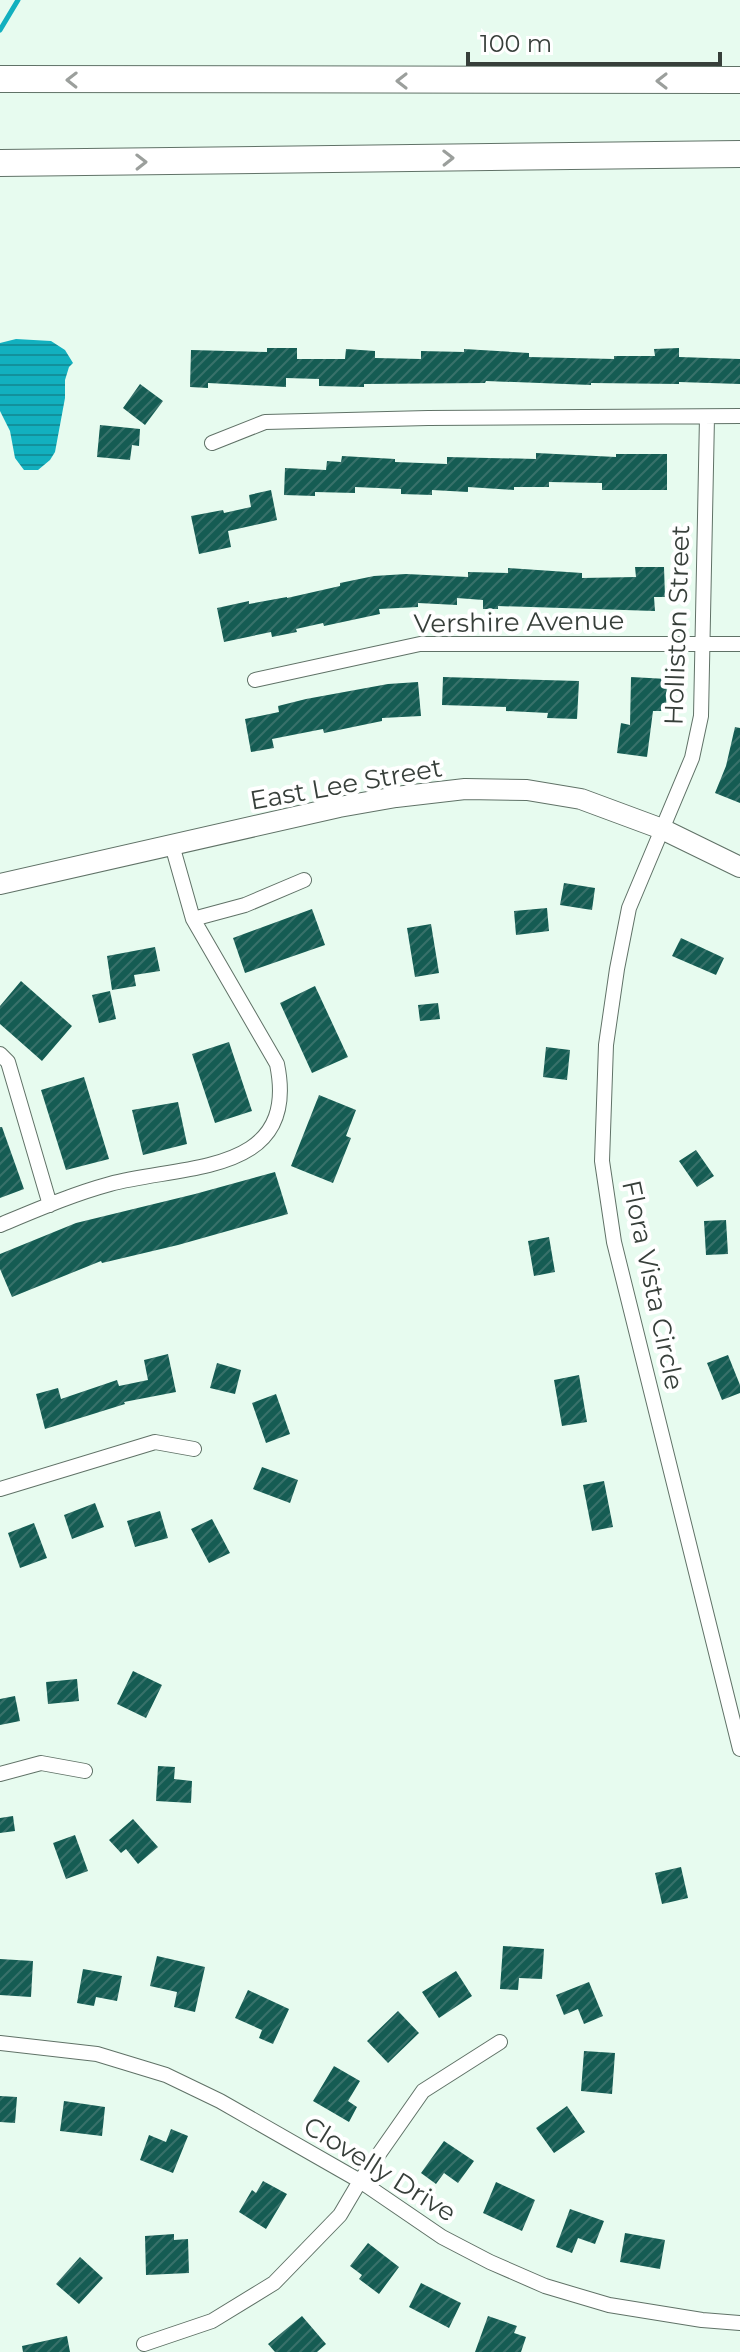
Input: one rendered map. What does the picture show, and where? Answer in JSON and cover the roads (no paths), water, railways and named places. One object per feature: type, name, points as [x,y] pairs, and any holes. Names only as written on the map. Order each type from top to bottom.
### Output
[{"type":"highway","points":[[0,79],[740,80]]},
{"type":"highway","points":[[0,163],[740,154]]},
{"type":"street","points":[[212,443],[265,422],[740,416]]},
{"type":"street","name":"Holliston Street","points":[[662,829],[692,758],[701,716],[707,417]]},
{"type":"street","name":"Vershire Avenue","points":[[255,680],[420,644],[740,644]]},
{"type":"street","name":"East Lee Street","points":[[0,884],[339,807],[465,789],[527,790],[581,799],[662,829],[740,867]]},
{"type":"street","name":"Flora Vista Circle","points":[[662,829],[629,908],[617,969],[606,1045],[602,1161],[614,1242],[740,1749]]},
{"type":"street","points":[[0,1225],[110,1184],[230,1159],[251,1149],[268,1133],[280,1110],[282,1086],[277,1064],[193,919],[172,845]]},
{"type":"street","points":[[193,919],[245,905],[304,880]]},
{"type":"street","points":[[0,1054],[8,1062],[50,1205]]},
{"type":"street","points":[[0,1489],[155,1442],[194,1449]]},
{"type":"street","points":[[0,1774],[41,1763],[85,1771]]},
{"type":"street","points":[[144,2344],[212,2321],[274,2283],[340,2215],[423,2091],[500,2042]]},
{"type":"street","name":"Clovelly Drive","points":[[0,2043],[97,2054],[166,2075],[220,2101],[360,2181],[442,2237],[545,2286],[609,2305],[740,2323]]},
{"type":"water","points":[[16,339],[51,341],[65,350],[73,363],[65,380],[65,398],[55,452],[38,470],[24,470],[15,458],[10,431],[0,411],[0,343]]},
{"type":"waterway","points":[[0,30],[18,0]]}]
